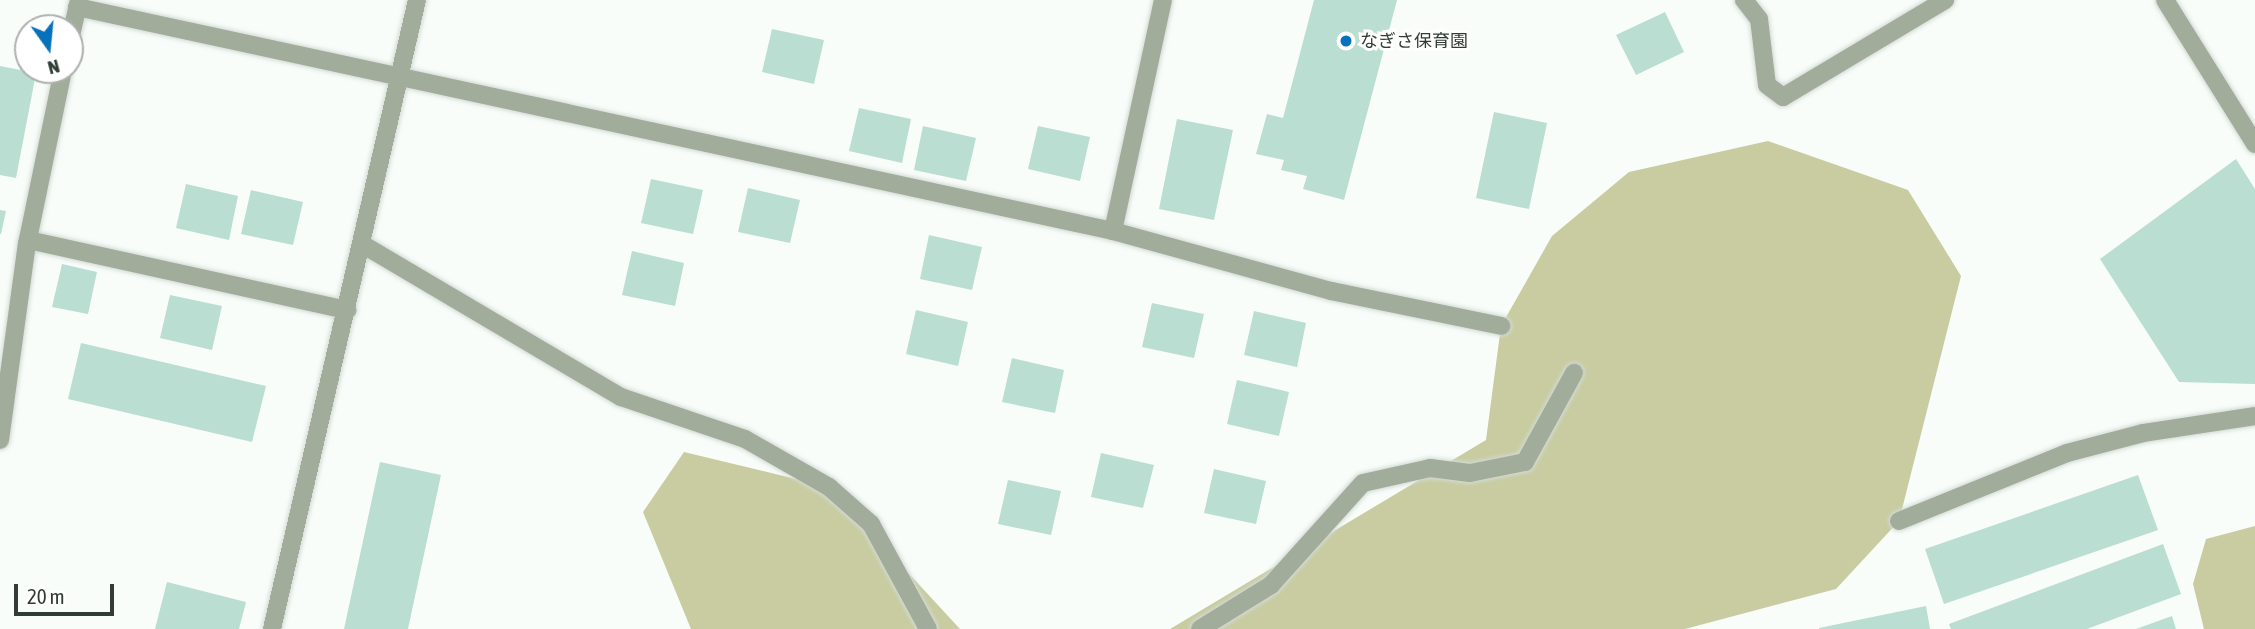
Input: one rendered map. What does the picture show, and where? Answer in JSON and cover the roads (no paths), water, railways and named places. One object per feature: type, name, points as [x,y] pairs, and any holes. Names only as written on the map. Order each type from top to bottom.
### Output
[{"type":"street","points":[[272,629],[416,0]]},
{"type":"street","points":[[1113,231],[1163,0]]},
{"type":"street","points":[[1744,0],[1759,19],[1767,85],[1783,97],[1945,0]]},
{"type":"street","points":[[2165,0],[2255,144]]},
{"type":"street","points":[[78,4],[398,77],[1113,231],[1331,291],[1500,326]]},
{"type":"street","points":[[0,440],[28,240],[60,84]]},
{"type":"street","points":[[28,240],[347,310]]},
{"type":"street","points":[[362,244],[621,397],[745,439],[829,487],[871,524],[928,629]]},
{"type":"street","points":[[1200,629],[1271,584],[1363,483],[1430,468],[1470,473],[1525,462],[1574,373]]},
{"type":"street","points":[[1899,521],[2067,453],[2143,433],[2255,416]]},
{"type":"place","name":"なぎさ保育園","points":[[1346,41]]}]
